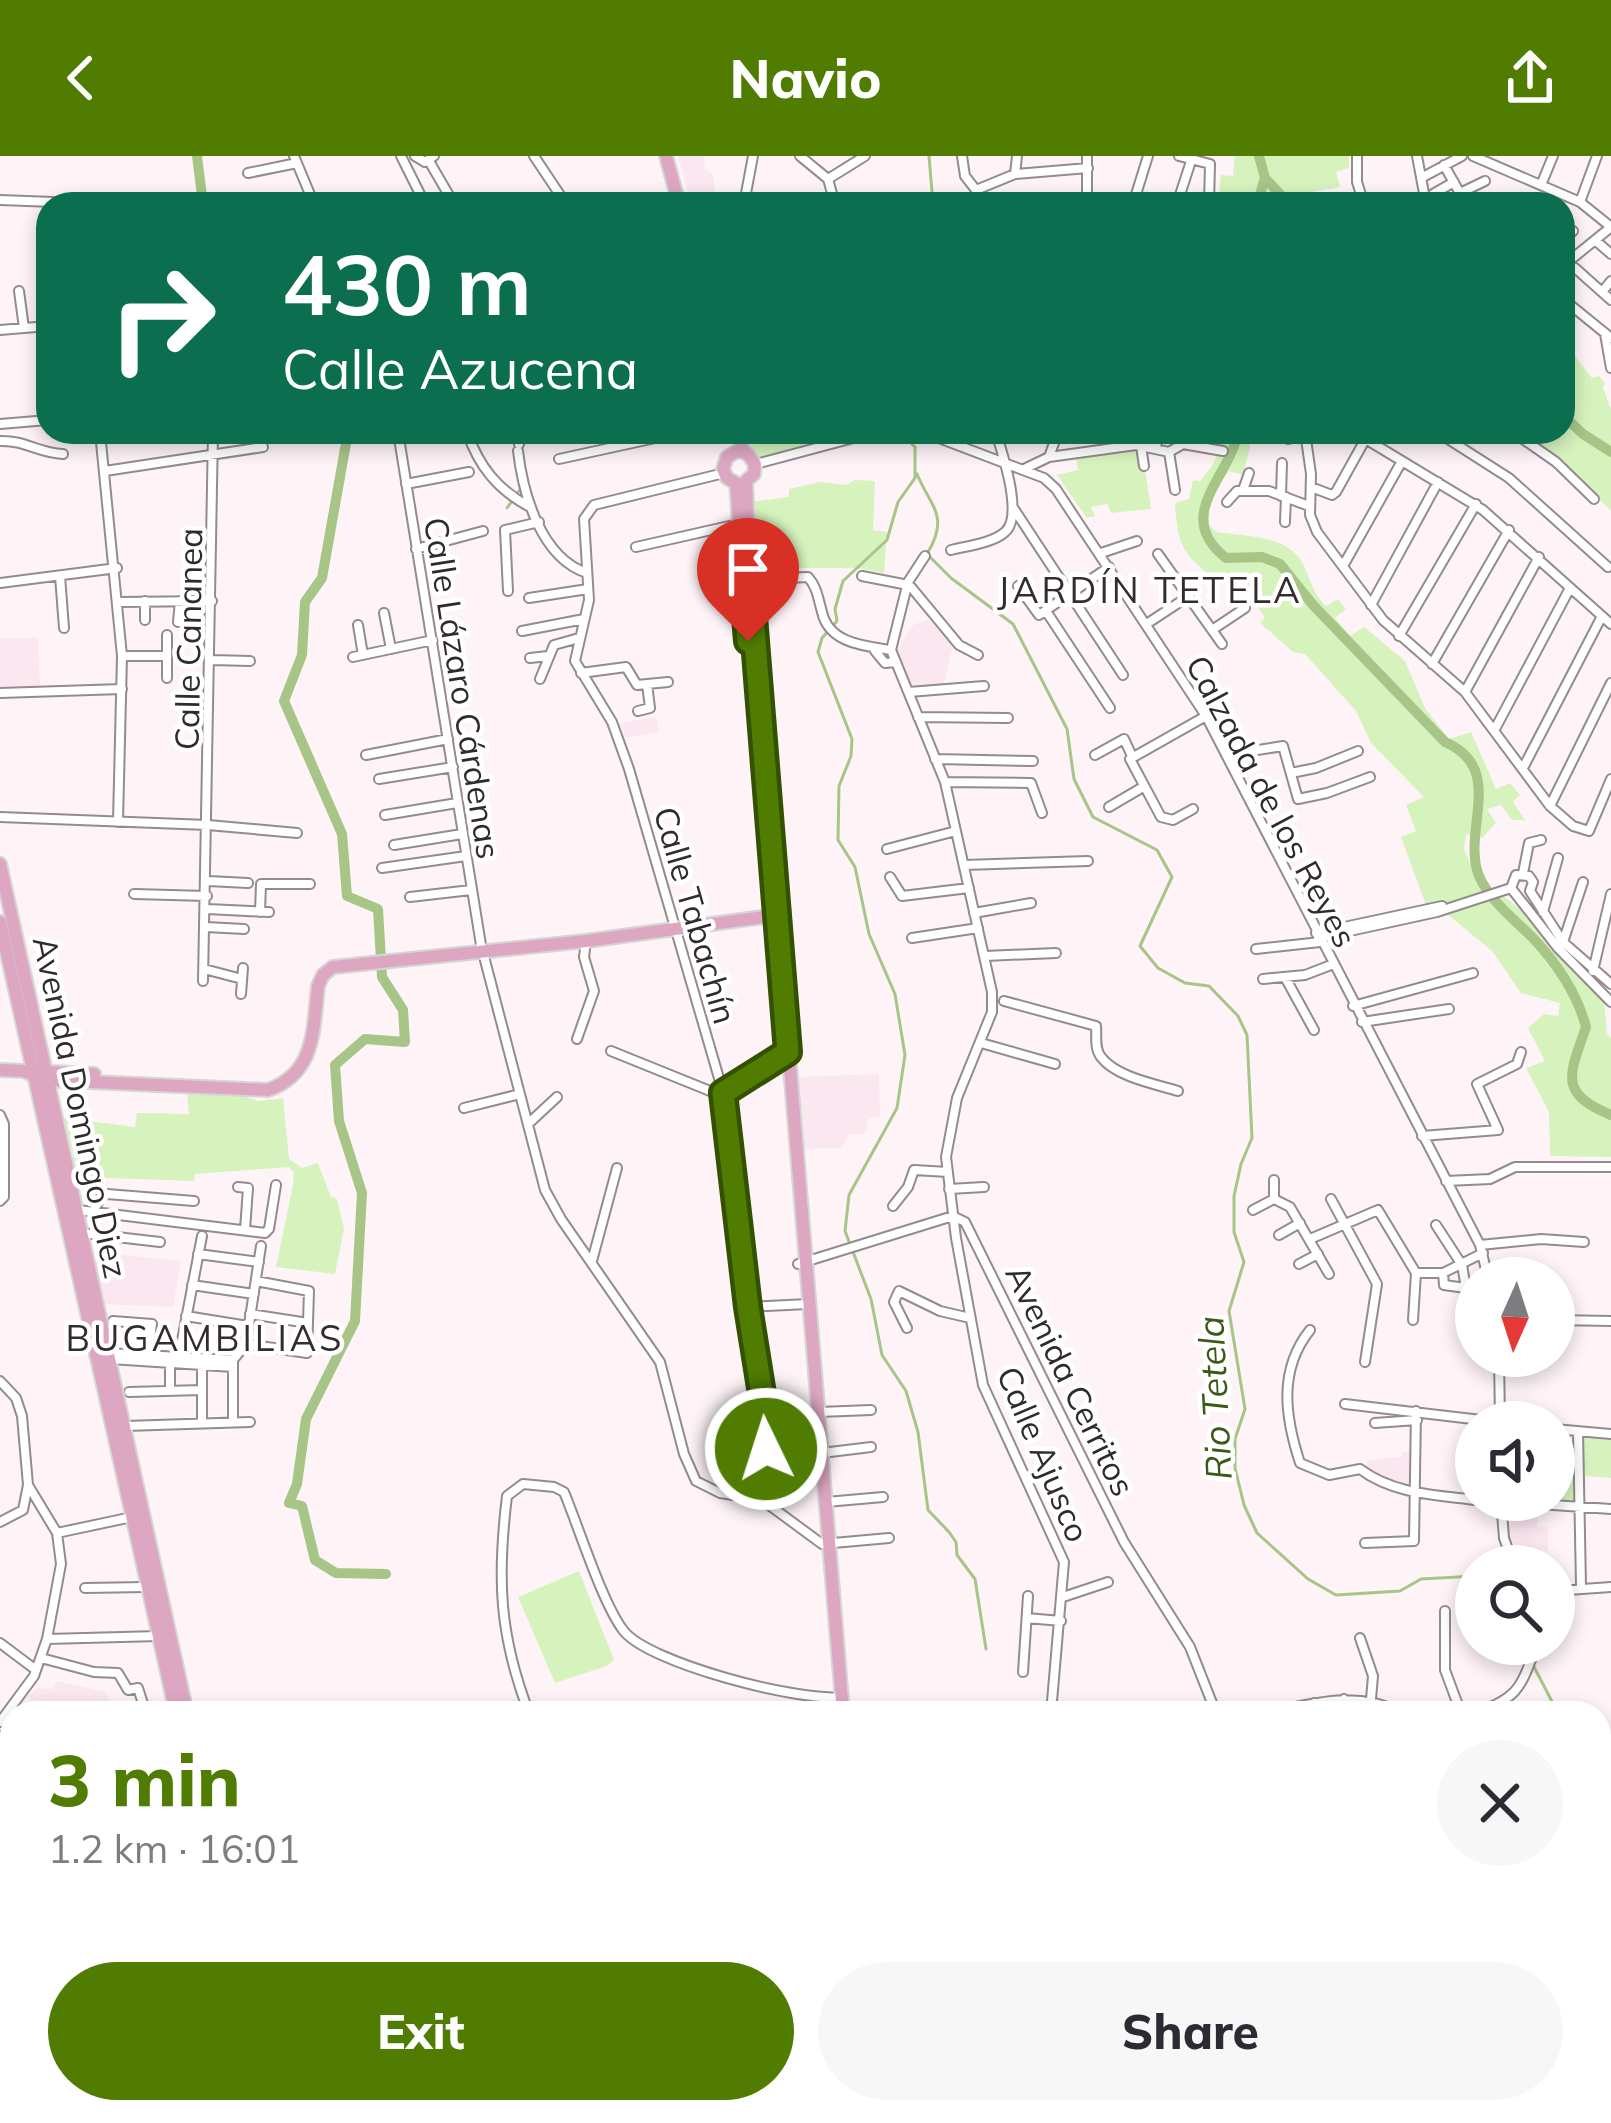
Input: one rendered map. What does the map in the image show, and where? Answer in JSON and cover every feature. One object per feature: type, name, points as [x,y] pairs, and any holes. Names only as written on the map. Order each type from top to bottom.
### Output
[{"type":"main road","points":[[670,156],[679,192]]},
{"type":"main road","points":[[737,444],[739,452],[755,464],[754,474],[741,482]]},
{"type":"main road","points":[[739,452],[724,460],[724,473],[741,482]]},
{"type":"main road","points":[[741,482],[747,580]]},
{"type":"main road","points":[[741,482],[825,1544]]},
{"type":"main road","points":[[758,706],[782,1018]]},
{"type":"main road","name":"Avenida Domingo Diez","points":[[0,864],[41,1054],[34,1076]]},
{"type":"main road","points":[[0,1070],[260,1091],[291,1080],[306,1061],[320,980],[340,962],[586,941],[771,916]]},
{"type":"main road","name":"Avenida Domingo Diez","points":[[0,922],[26,1060],[70,1212],[183,1701]]},
{"type":"main road","points":[[41,1054],[52,1066],[69,1072],[141,1081]]},
{"type":"main road","points":[[34,1076],[69,1072]]},
{"type":"main road","name":"Avenida Domingo Diez","points":[[70,1212],[82,1233],[124,1426],[132,1517],[154,1587],[159,1636],[182,1701]]},
{"type":"main road","points":[[805,1304],[838,1701]]},
{"type":"street","points":[[401,156],[419,192]]},
{"type":"street","points":[[416,156],[432,159],[448,192]]},
{"type":"street","points":[[535,156],[558,192]]},
{"type":"street","points":[[746,192],[753,156]]},
{"type":"street","points":[[800,156],[828,179],[832,192]]},
{"type":"street","points":[[828,179],[865,156]]},
{"type":"street","points":[[962,156],[965,176],[976,190],[1016,173],[1088,168]]},
{"type":"street","points":[[1016,173],[1017,156]]},
{"type":"street","points":[[1087,192],[1088,156]]},
{"type":"street","points":[[1137,192],[1148,156]]},
{"type":"street","points":[[1179,156],[1207,161],[1212,169],[1210,192]]},
{"type":"street","points":[[1357,156],[1361,192]]},
{"type":"street","points":[[1417,156],[1425,192]]},
{"type":"street","points":[[1423,177],[1462,156]]},
{"type":"street","points":[[1473,156],[1558,192]]},
{"type":"street","points":[[1541,184],[1553,156]]},
{"type":"street","points":[[1580,202],[1597,156]]},
{"type":"street","points":[[1181,192],[1192,158]]},
{"type":"street","points":[[248,173],[296,160],[309,192]]},
{"type":"street","points":[[1444,165],[1459,192]]},
{"type":"street","points":[[1464,192],[1485,181]]},
{"type":"street","points":[[1436,192],[1454,182]]},
{"type":"street","points":[[0,200],[36,201]]},
{"type":"street","points":[[1575,200],[1611,227],[1575,256]]},
{"type":"street","points":[[1595,240],[1611,254]]},
{"type":"street","points":[[1575,268],[1611,300]]},
{"type":"street","points":[[1602,292],[1611,281]]},
{"type":"street","points":[[19,291],[24,328]]},
{"type":"street","points":[[1575,309],[1608,336],[1611,368]]},
{"type":"street","points":[[0,330],[36,327]]},
{"type":"street","points":[[0,424],[36,421]]},
{"type":"street","points":[[0,441],[23,440],[41,453],[63,454]]},
{"type":"street","points":[[102,444],[122,656],[118,822]]},
{"type":"street","name":"Calle Cananea","points":[[203,981],[214,444]]},
{"type":"street","name":"Calle Lázaro Cárdenas","points":[[400,444],[471,890],[520,1094],[552,1203],[660,1363],[691,1474],[704,1487],[731,1495]]},
{"type":"street","points":[[473,444],[485,470],[514,499],[532,508]]},
{"type":"street","points":[[519,444],[525,496],[538,521],[566,562],[587,573]]},
{"type":"street","points":[[559,459],[628,444]]},
{"type":"street","points":[[755,464],[815,444]]},
{"type":"street","name":"Calzada de los Reyes","points":[[958,444],[1044,478],[1148,623],[1206,716],[1484,1257]]},
{"type":"street","points":[[999,444],[1014,509],[1123,675]]},
{"type":"street","points":[[1044,478],[1039,468],[1052,444]]},
{"type":"street","points":[[1156,444],[1156,449]]},
{"type":"street","points":[[1025,469],[1045,459],[1138,445],[1169,452],[1183,444],[1223,451]]},
{"type":"street","points":[[1306,444],[1310,506],[1317,532],[1399,636],[1465,692],[1550,806],[1588,832],[1611,779]]},
{"type":"street","points":[[1311,487],[1327,494],[1336,492],[1363,444]]},
{"type":"street","points":[[1375,444],[1476,504],[1611,624]]},
{"type":"street","points":[[1456,444],[1509,478],[1608,567]]},
{"type":"street","points":[[1530,444],[1594,499]]},
{"type":"street","points":[[1138,445],[1144,466]]},
{"type":"street","points":[[105,471],[263,446]]},
{"type":"street","points":[[1169,452],[1175,490]]},
{"type":"street","points":[[1343,566],[1402,461]]},
{"type":"street","points":[[1282,463],[1286,522]]},
{"type":"street","points":[[406,484],[469,472]]},
{"type":"street","points":[[668,682],[637,685],[626,667],[580,673],[574,661],[589,589],[584,519],[587,510],[724,473]]},
{"type":"street","points":[[1227,502],[1243,490],[1249,473]]},
{"type":"street","points":[[1371,605],[1438,482]]},
{"type":"street","points":[[1243,490],[1269,491],[1310,506]]},
{"type":"street","points":[[1399,636],[1476,504]]},
{"type":"street","points":[[951,550],[1002,535],[1011,525],[1014,509]]},
{"type":"street","points":[[505,585],[505,530],[538,521]]},
{"type":"street","points":[[636,547],[740,523]]},
{"type":"street","points":[[1432,664],[1509,530]]},
{"type":"street","points":[[416,549],[483,531]]},
{"type":"street","points":[[1101,554],[1137,541]]},
{"type":"street","points":[[1158,554],[1222,644]]},
{"type":"street","points":[[926,556],[907,586],[891,650],[944,782],[985,956],[992,1012],[1003,1007],[1004,1000]]},
{"type":"street","points":[[1465,692],[1539,557]]},
{"type":"street","points":[[1042,613],[1109,566]]},
{"type":"street","points":[[0,583],[117,568]]},
{"type":"street","points":[[60,575],[64,628]]},
{"type":"street","points":[[862,576],[907,586],[959,644],[978,655]]},
{"type":"street","points":[[747,580],[808,577],[814,582],[827,628],[837,637],[875,651],[891,650]]},
{"type":"street","points":[[1018,586],[1110,708]]},
{"type":"street","points":[[1495,729],[1570,587]]},
{"type":"street","points":[[529,598],[589,589]]},
{"type":"street","points":[[1148,623],[1189,596]]},
{"type":"street","points":[[145,601],[145,620]]},
{"type":"street","points":[[178,622],[180,601]]},
{"type":"street","points":[[119,602],[212,601]]},
{"type":"street","points":[[1212,630],[1245,608]]},
{"type":"street","points":[[384,614],[391,649]]},
{"type":"street","points":[[1523,768],[1601,616]]},
{"type":"street","points":[[522,631],[584,619]]},
{"type":"street","points":[[358,625],[358,656],[433,640]]},
{"type":"street","points":[[167,635],[167,678]]},
{"type":"street","points":[[539,679],[560,641],[579,638]]},
{"type":"street","points":[[875,651],[885,664],[896,662]]},
{"type":"street","points":[[122,656],[167,656]]},
{"type":"street","points":[[530,658],[550,656]]},
{"type":"street","points":[[212,660],[250,662]]},
{"type":"street","points":[[233,675],[234,661]]},
{"type":"street","name":"Calle Tabachín","points":[[580,673],[612,722],[623,753],[723,1093],[767,1425],[761,1499]]},
{"type":"street","points":[[1550,806],[1611,683]]},
{"type":"street","points":[[638,710],[650,708],[647,684]]},
{"type":"street","points":[[908,692],[984,686]]},
{"type":"street","points":[[0,693],[122,689]]},
{"type":"street","points":[[1132,757],[1206,716]]},
{"type":"street","points":[[918,717],[1008,718]]},
{"type":"street","points":[[366,755],[448,739]]},
{"type":"street","points":[[1095,754],[1124,739],[1130,763],[1166,820],[1193,809]]},
{"type":"street","points":[[1226,755],[1283,746],[1300,799],[1370,777]]},
{"type":"street","points":[[1292,772],[1358,752]]},
{"type":"street","points":[[935,759],[1033,761]]},
{"type":"street","points":[[379,779],[452,767]]},
{"type":"street","points":[[944,782],[1031,783],[1042,813]]},
{"type":"street","points":[[1108,807],[1143,788]]},
{"type":"street","points":[[385,815],[457,802]]},
{"type":"street","points":[[0,818],[297,833]]},
{"type":"street","points":[[887,849],[956,831]]},
{"type":"street","points":[[394,845],[462,834]]},
{"type":"street","points":[[1523,873],[1529,843],[1541,840]]},
{"type":"street","points":[[382,868],[466,856]]},
{"type":"street","points":[[1539,914],[1558,858]]},
{"type":"street","points":[[964,865],[1088,860]]},
{"type":"street","points":[[1256,949],[1516,891],[1532,882],[1523,873]]},
{"type":"street","points":[[1523,873],[1513,877],[1516,891],[1611,1002]]},
{"type":"street","points":[[890,877],[902,896],[969,888]]},
{"type":"street","points":[[208,881],[248,883]]},
{"type":"street","points":[[1561,945],[1582,882]]},
{"type":"street","points":[[206,909],[264,912],[261,884],[310,884]]},
{"type":"street","points":[[410,897],[471,890]]},
{"type":"street","points":[[134,894],[207,896]]},
{"type":"street","points":[[1594,968],[1611,894]]},
{"type":"street","points":[[974,913],[1031,903]]},
{"type":"street","points":[[206,927],[244,928]]},
{"type":"street","points":[[912,938],[978,928]]},
{"type":"street","points":[[577,1039],[594,991],[584,957],[586,941]]},
{"type":"street","points":[[1561,945],[1611,985]]},
{"type":"street","points":[[985,956],[1056,953]]},
{"type":"street","points":[[1263,980],[1331,965]]},
{"type":"street","points":[[241,994],[243,968]]},
{"type":"street","points":[[204,969],[242,980]]},
{"type":"street","points":[[1353,1006],[1473,973]]},
{"type":"street","points":[[1286,978],[1313,1030]]},
{"type":"street","points":[[992,992],[1004,1000],[1096,1026],[1096,1048],[1111,1065],[1178,1090]]},
{"type":"street","points":[[1362,1022],[1449,1009]]},
{"type":"street","name":"Calle Ajusco","points":[[992,1012],[949,1130],[949,1189],[988,1400],[1064,1562],[1052,1701]]},
{"type":"street","points":[[980,1043],[1055,1064]]},
{"type":"street","points":[[611,1052],[715,1093],[723,1093],[785,1054]]},
{"type":"street","points":[[1422,1136],[1498,1130],[1477,1084],[1517,1064],[1522,1052]]},
{"type":"street","points":[[464,1108],[520,1094]]},
{"type":"street","points":[[528,1124],[557,1097]]},
{"type":"street","points":[[0,1114],[4,1124],[0,1201]]},
{"type":"street","points":[[1446,1181],[1490,1179],[1515,1167],[1611,1167]]},
{"type":"street","points":[[592,1262],[617,1168]]},
{"type":"street","points":[[892,1206],[914,1171],[948,1172]]},
{"type":"street","points":[[1274,1180],[1274,1199]]},
{"type":"street","points":[[70,1212],[268,1232],[276,1185]]},
{"type":"street","points":[[238,1186],[248,1188],[245,1230]]},
{"type":"street","points":[[949,1189],[984,1187]]},
{"type":"street","points":[[93,1211],[107,1194],[194,1201]]},
{"type":"street","points":[[1252,1210],[1274,1199]]},
{"type":"street","points":[[1274,1199],[1290,1207],[1329,1274]]},
{"type":"street","points":[[1331,1199],[1377,1284],[1365,1362]]},
{"type":"street","points":[[1310,1239],[1378,1210],[1416,1273],[1413,1320]]},
{"type":"street","points":[[801,1263],[953,1216]]},
{"type":"street","name":"Avenida Cerritos","points":[[953,1216],[968,1226],[1124,1542],[1190,1647],[1211,1701]]},
{"type":"street","points":[[1279,1234],[1300,1223]]},
{"type":"street","points":[[1436,1225],[1457,1257]]},
{"type":"street","points":[[82,1233],[160,1242]]},
{"type":"street","points":[[179,1356],[202,1236]]},
{"type":"street","points":[[1472,1257],[1482,1249],[1540,1239],[1584,1241]]},
{"type":"street","points":[[233,1422],[233,1364],[246,1344],[261,1246]]},
{"type":"street","points":[[198,1254],[259,1262]]},
{"type":"street","points":[[1299,1264],[1318,1254]]},
{"type":"street","points":[[1416,1273],[1455,1268]]},
{"type":"street","points":[[1443,1273],[1444,1286],[1455,1288]]},
{"type":"street","points":[[246,1344],[306,1355],[309,1291],[256,1281]]},
{"type":"street","points":[[192,1285],[254,1294]]},
{"type":"street","points":[[907,1328],[893,1302],[899,1291],[940,1311],[970,1318]]},
{"type":"street","points":[[748,1307],[805,1304]]},
{"type":"street","points":[[250,1314],[309,1324]]},
{"type":"street","points":[[186,1316],[248,1325]]},
{"type":"street","points":[[1575,1320],[1611,1321]]},
{"type":"street","points":[[112,1321],[152,1324],[148,1354]]},
{"type":"street","points":[[1310,1330],[1292,1355],[1288,1383],[1286,1405],[1298,1460],[1329,1474],[1360,1468],[1371,1478],[1415,1493],[1455,1498]]},
{"type":"street","points":[[108,1356],[148,1354],[233,1364]]},
{"type":"street","points":[[108,1356],[233,1364]]},
{"type":"street","points":[[170,1362],[170,1390]]},
{"type":"street","points":[[202,1365],[202,1423]]},
{"type":"street","points":[[0,1381],[20,1406],[28,1485],[23,1510],[0,1522]]},
{"type":"street","points":[[129,1392],[202,1390]]},
{"type":"street","points":[[1345,1404],[1455,1419]]},
{"type":"street","points":[[817,1412],[871,1410]]},
{"type":"street","points":[[1365,1543],[1413,1544],[1416,1416]]},
{"type":"street","points":[[1375,1423],[1416,1416]]},
{"type":"street","points":[[124,1426],[250,1421]]},
{"type":"street","points":[[716,1431],[731,1495],[761,1499],[825,1544],[889,1538]]},
{"type":"street","points":[[1575,1431],[1611,1433]]},
{"type":"street","points":[[1578,1431],[1581,1586]]},
{"type":"street","points":[[820,1453],[871,1447]]},
{"type":"street","points":[[525,1701],[504,1639],[502,1606],[507,1496],[523,1484],[564,1492],[622,1629],[641,1647],[665,1659],[818,1701]]},
{"type":"street","points":[[15,1701],[36,1670],[47,1639],[61,1564],[57,1533],[28,1485]]},
{"type":"street","points":[[825,1502],[883,1497]]},
{"type":"street","points":[[1575,1507],[1611,1509]]},
{"type":"street","points":[[57,1533],[132,1517]]},
{"type":"street","points":[[1063,1597],[1108,1582]]},
{"type":"street","points":[[85,1588],[154,1587]]},
{"type":"street","points":[[1575,1587],[1611,1587]]},
{"type":"street","points":[[1023,1672],[1028,1596]]},
{"type":"street","points":[[1445,1610],[1445,1670],[1457,1701]]},
{"type":"street","points":[[1027,1618],[1061,1621]]},
{"type":"street","points":[[47,1639],[159,1636]]},
{"type":"street","points":[[1325,1701],[1371,1700],[1373,1676],[1360,1638]]},
{"type":"street","points":[[0,1643],[36,1670]]},
{"type":"street","points":[[40,1658],[118,1673],[130,1691],[138,1688],[142,1701]]},
{"type":"street","points":[[1505,1701],[1520,1690],[1529,1665]]},
{"type":"shaded area","points":[[678,156],[704,156],[715,192],[688,192]]},
{"type":"shaded area","points":[[928,619],[953,645],[943,689],[912,690],[895,654],[913,625]]},
{"type":"shaded area","points":[[0,638],[38,638],[40,686],[0,688]]},
{"type":"shaded area","points":[[656,717],[659,732],[626,738],[620,723]]},
{"type":"shaded area","points":[[879,1074],[880,1116],[869,1118],[865,1134],[850,1134],[842,1148],[801,1149],[796,1077]]},
{"type":"shaded area","points":[[93,1252],[181,1261],[173,1307],[101,1304]]},
{"type":"shaded area","points":[[1403,1452],[1418,1452],[1415,1493],[1369,1476],[1367,1461],[1402,1456]]},
{"type":"shaded area","points":[[1507,1521],[1538,1521],[1538,1526],[1548,1527],[1548,1545],[1516,1545],[1506,1532]]},
{"type":"shaded area","points":[[57,1681],[106,1692],[109,1701],[27,1697],[37,1688],[52,1689]]},
{"type":"green space","points":[[1235,156],[1349,156],[1349,168],[1336,172],[1340,187],[1311,192],[1219,192],[1221,175],[1233,176]]},
{"type":"green space","points":[[1575,356],[1592,378],[1599,376],[1605,383],[1611,409],[1611,511],[1580,480],[1531,444],[1575,444]]},
{"type":"green space","points":[[745,444],[807,444],[757,459]]},
{"type":"green space","points":[[1141,444],[1151,509],[1111,513],[1107,504],[1091,507],[1095,516],[1087,518],[1057,475],[1078,470],[1075,451]]},
{"type":"green space","points":[[1215,444],[1250,444],[1250,448],[1243,475],[1229,471],[1209,498],[1209,525],[1216,532],[1276,542],[1296,554],[1326,606],[1338,599],[1346,609],[1335,618],[1350,636],[1364,627],[1405,661],[1425,708],[1449,739],[1471,732],[1496,789],[1510,783],[1520,795],[1513,802],[1525,820],[1512,820],[1501,805],[1487,809],[1496,823],[1482,838],[1466,834],[1464,850],[1487,899],[1501,894],[1522,910],[1558,956],[1604,1001],[1611,1038],[1611,1157],[1550,1156],[1549,1112],[1526,1068],[1545,1061],[1528,1028],[1544,1014],[1558,1016],[1560,1003],[1521,993],[1492,951],[1447,914],[1429,913],[1401,837],[1416,831],[1406,805],[1424,797],[1371,743],[1356,711],[1305,654],[1293,652],[1260,623],[1265,618],[1240,580],[1219,583],[1185,549],[1175,503],[1189,499],[1193,480],[1200,481],[1212,466],[1221,445]]},
{"type":"green space","points":[[855,480],[875,481],[873,530],[887,532],[884,573],[858,568],[755,568],[750,502],[789,497],[789,489],[820,482],[846,485]]},
{"type":"green space","points":[[187,1091],[234,1093],[258,1101],[283,1098],[289,1159],[302,1168],[318,1163],[331,1197],[337,1199],[344,1229],[335,1274],[276,1267],[293,1185],[289,1167],[195,1174],[194,1181],[78,1177],[64,1118],[135,1127],[137,1113],[189,1114]]},
{"type":"green space","points":[[1581,1432],[1611,1434],[1611,1478],[1585,1476]]},
{"type":"green space","points":[[1575,1477],[1579,1477],[1579,1505],[1575,1505]]},
{"type":"green space","points":[[579,1571],[614,1660],[555,1683],[518,1597]]},
{"type":"waterway","points":[[197,156],[202,192]]},
{"type":"waterway","points":[[929,156],[932,192]]},
{"type":"waterway","points":[[1259,156],[1265,178]]},
{"type":"waterway","points":[[1261,192],[1265,178],[1278,192]]},
{"type":"waterway","points":[[1575,426],[1611,452]]},
{"type":"waterway","points":[[346,444],[322,578],[305,602],[302,655],[284,701],[342,834],[347,896],[378,909],[382,977],[403,1010],[405,1042],[365,1039],[335,1065],[339,1121],[362,1193],[355,1321],[306,1419],[297,1484],[289,1503],[302,1506],[315,1560],[336,1573],[386,1574]]},
{"type":"waterway","points":[[912,444],[915,478],[898,502],[887,540],[843,581],[835,609],[837,621],[822,638],[818,652],[852,739],[839,786],[838,840],[855,867],[869,934],[895,994],[905,1055],[897,1108],[849,1195],[845,1231],[871,1299],[882,1355],[906,1391],[918,1432],[928,1510],[956,1542],[957,1555],[975,1579],[986,1649]]},
{"type":"waterway","points":[[1234,444],[1204,511],[1211,542],[1226,558],[1262,557],[1280,564],[1313,605],[1474,768],[1479,876],[1496,902],[1551,959],[1572,991],[1586,1027],[1573,1070],[1575,1090],[1611,1115]]},
{"type":"waterway","name":"Rio Tetela","points":[[917,474],[938,521],[927,554],[1013,624],[1067,729],[1074,779],[1093,817],[1157,850],[1172,877],[1140,946],[1158,968],[1185,983],[1209,986],[1238,1016],[1247,1035],[1252,1138],[1234,1196],[1234,1232],[1244,1262],[1229,1311],[1245,1409],[1235,1439],[1235,1468],[1257,1533],[1308,1579],[1336,1595],[1400,1591],[1421,1579],[1455,1577]]},
{"type":"waterway","points":[[507,508],[519,491]]},
{"type":"waterway","name":"Rio Tetela","points":[[1533,1665],[1552,1701]]},
{"type":"district","name":"JARDÍN TETELA","points":[[1150,589]]},
{"type":"district","name":"BUGAMBILIAS","points":[[205,1337]]},
{"type":"route","points":[[748,641],[743,580],[750,579],[788,1052],[723,1093],[767,1425],[766,1449]]}]
